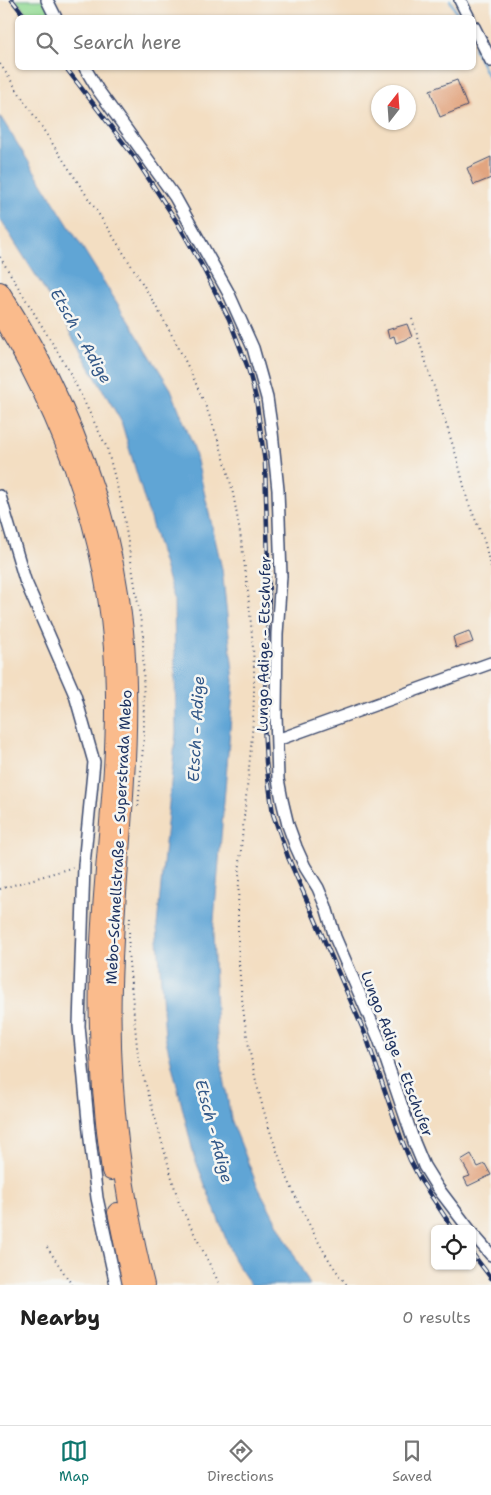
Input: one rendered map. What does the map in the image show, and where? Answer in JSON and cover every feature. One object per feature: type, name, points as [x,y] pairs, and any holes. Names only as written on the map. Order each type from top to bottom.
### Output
[{"type":"highway","name":"Mebo-Schnellstraße - Superstrada Mebo","points":[[0,291],[48,375],[68,416],[81,449],[94,484],[103,517],[113,557],[120,600],[124,631],[127,706],[126,756],[112,986],[113,1067],[116,1120],[124,1186],[145,1285]]},
{"type":"highway","name":"Mebo-Schnellstraße - Superstrada Mebo","points":[[0,315],[35,377],[75,465],[102,564],[109,612],[115,695],[111,792],[100,939],[99,1051],[104,1121],[124,1251],[132,1285]]},
{"type":"street","points":[[47,0],[54,15]]},
{"type":"street","points":[[460,0],[468,15]]},
{"type":"street","points":[[476,31],[491,61]]},
{"type":"street","name":"Lungo Adige - Etschufer","points":[[86,70],[98,90],[175,197],[228,292],[253,348],[267,398],[278,490],[281,576],[275,698],[278,779],[288,825],[296,848],[326,907],[336,937],[379,1039],[424,1166],[436,1187],[466,1225]]},
{"type":"street","points":[[0,496],[25,580],[75,696],[94,762],[84,865],[79,1026],[89,1131],[98,1198],[116,1285]]},
{"type":"street","points":[[277,740],[491,663]]},
{"type":"street","points":[[476,1237],[491,1255]]},
{"type":"path","points":[[0,64],[122,251],[172,336],[194,380],[216,434],[232,487],[244,558],[252,633],[254,687],[252,740],[239,879],[238,927],[241,998],[247,1041],[261,1103],[281,1163],[317,1241],[347,1285]]},
{"type":"path","points":[[412,319],[457,458],[468,502],[484,540],[491,569]]},
{"type":"path","points":[[0,889],[84,865]]},
{"type":"path","points":[[47,1247],[72,1285]]},
{"type":"green space","points":[[16,0],[43,0],[52,15],[28,15]]},
{"type":"water","name":"Etsch - Adige","points":[[0,116],[171,389],[194,448],[222,569],[234,681],[213,933],[217,1037],[231,1119],[257,1185],[310,1285],[251,1285],[234,1260],[194,1156],[165,1036],[157,926],[176,732],[174,599],[121,421],[40,282],[0,219]]},
{"type":"building","points":[[457,80],[467,106],[440,117],[430,90]]},
{"type":"building","points":[[491,157],[491,178],[474,185],[467,168]]},
{"type":"building","points":[[407,324],[412,337],[396,343],[394,336],[389,338],[387,330]]},
{"type":"building","points":[[469,631],[473,642],[456,648],[453,637]]},
{"type":"building","points":[[471,1154],[478,1167],[485,1164],[491,1175],[468,1186],[464,1178],[470,1176],[461,1160]]},
{"type":"waterway","points":[[450,0],[458,15]]},
{"type":"waterway","points":[[476,52],[491,83]]},
{"type":"railway","points":[[12,0],[24,15]]},
{"type":"railway","points":[[68,70],[135,158],[177,222],[229,319],[248,368],[256,398],[265,463],[269,594],[264,723],[266,762],[273,814],[288,857],[366,1036],[410,1160],[420,1179],[450,1225]]},
{"type":"railway","points":[[476,1258],[491,1278]]}]
